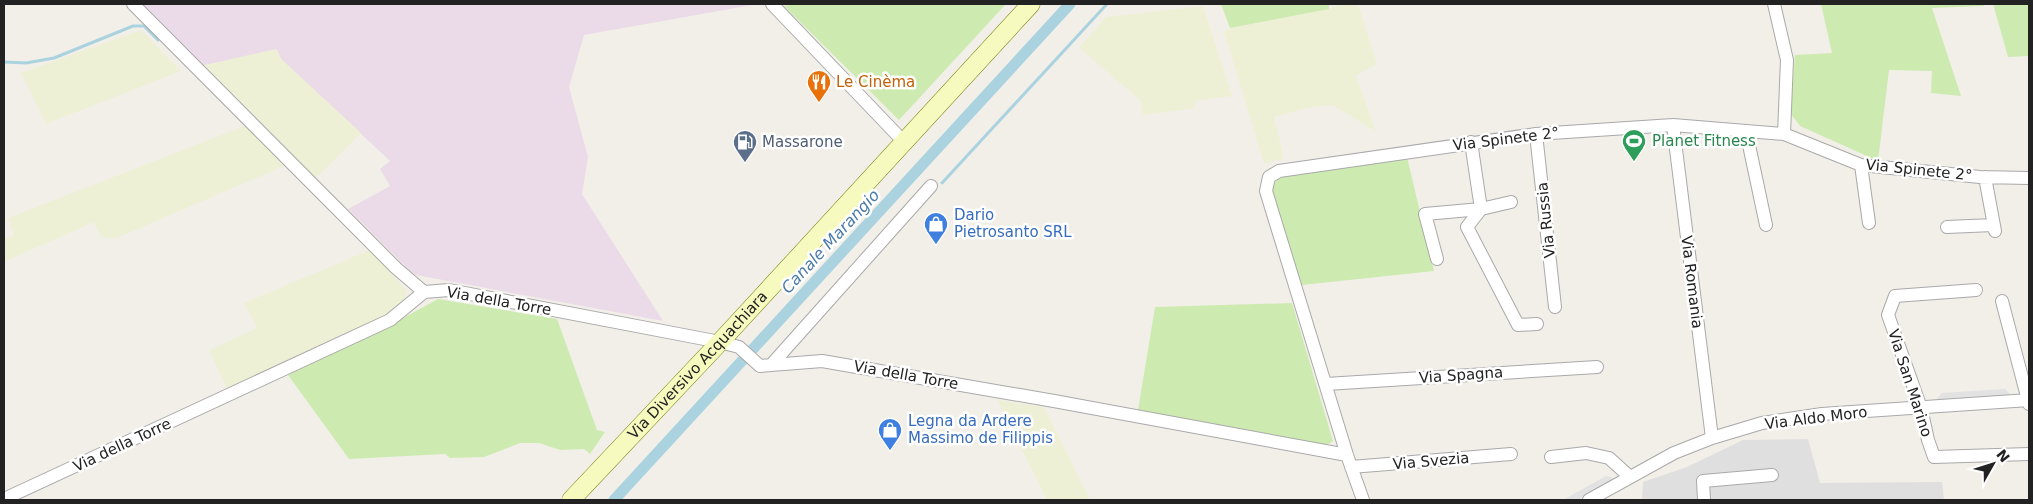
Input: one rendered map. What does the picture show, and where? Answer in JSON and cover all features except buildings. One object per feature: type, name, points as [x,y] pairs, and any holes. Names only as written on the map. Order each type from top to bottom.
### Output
[{"type":"main road","name":"Via Diversivo Acquachiara","points":[[571,500],[720,342],[1031,4]]},
{"type":"street","points":[[133,4],[396,268],[424,292]]},
{"type":"street","points":[[772,4],[904,142]]},
{"type":"street","points":[[1774,4],[1788,60],[1784,134]]},
{"type":"street","name":"Via Spinete 2°","points":[[1347,454],[1266,191],[1269,177],[1279,170],[1536,134],[1673,125],[1784,134],[1862,165],[1985,177],[2029,178]]},
{"type":"street","name":"Via Romania","points":[[1673,125],[1712,438]]},
{"type":"street","points":[[1746,131],[1766,225]]},
{"type":"street","name":"Via Russia","points":[[1536,134],[1555,306]]},
{"type":"street","points":[[1471,142],[1481,210],[1467,226],[1518,325],[1537,324]]},
{"type":"street","points":[[1862,165],[1869,223]]},
{"type":"street","points":[[1946,227],[1994,228],[1985,177]]},
{"type":"street","points":[[766,365],[931,186]]},
{"type":"street","points":[[1436,259],[1425,214],[1481,210],[1511,202]]},
{"type":"street","name":"Via della Torre","points":[[4,499],[390,320],[424,292],[449,290],[720,342],[739,348],[766,365],[822,361],[1347,454]]},
{"type":"street","name":"Via San Marino","points":[[1976,290],[1895,296],[1888,315],[1921,408],[1928,440],[1934,457],[2029,454]]},
{"type":"street","points":[[2002,301],[2029,401]]},
{"type":"street","name":"Via Spagna","points":[[1326,384],[1597,367]]},
{"type":"street","name":"Via Aldo Moro","points":[[1589,500],[1674,453],[1712,438],[1762,423],[1822,414],[2029,401]]},
{"type":"street","points":[[1551,457],[1586,453],[1609,458],[1630,478]]},
{"type":"street","points":[[1347,454],[1363,500]]},
{"type":"street","name":"Via Svezia","points":[[1351,467],[1510,454]]},
{"type":"street","points":[[1704,500],[1702,482],[1772,475]]},
{"type":"shaded area","points":[[139,4],[758,4],[584,35],[569,87],[588,157],[582,194],[663,321],[416,275],[348,209],[390,186],[380,169],[390,161],[281,59],[277,50],[201,66]]},
{"type":"shaded area","points":[[2005,389],[2012,396],[1935,401],[1942,393]]},
{"type":"shaded area","points":[[1808,439],[1820,483],[1942,482],[1944,500],[1642,500],[1643,482],[1687,467],[1743,440]]},
{"type":"shaded area","points":[[1606,476],[1617,479],[1578,500],[1563,500]]},
{"type":"green space","points":[[797,4],[1006,4],[899,120],[784,6]]},
{"type":"green space","points":[[1221,4],[1329,4],[1329,9],[1230,28]]},
{"type":"green space","points":[[1341,4],[1358,4],[1377,64],[1356,76],[1376,132],[1333,105],[1307,108],[1274,117],[1284,159],[1264,163],[1224,32],[1230,28],[1329,9]]},
{"type":"green space","points":[[1821,4],[1983,4],[1984,6],[1932,8],[1961,96],[1931,93],[1932,71],[1889,70],[1878,161],[1800,126],[1790,113],[1795,55],[1832,53]]},
{"type":"green space","points":[[1993,4],[2029,4],[2029,56],[2008,57]]},
{"type":"green space","points":[[1203,6],[1232,96],[1196,101],[1195,108],[1143,115],[1140,100],[1079,48],[1106,17]]},
{"type":"green space","points":[[141,30],[181,71],[46,124],[21,73]]},
{"type":"green space","points":[[276,49],[281,59],[361,133],[316,178],[201,66]]},
{"type":"green space","points":[[247,125],[284,166],[117,238],[101,237],[94,222],[4,262],[4,239],[14,235],[8,218]]},
{"type":"green space","points":[[1407,157],[1434,271],[1302,285],[1270,190],[1280,176]]},
{"type":"green space","points":[[370,250],[407,291],[402,305],[386,315],[227,389],[209,350],[257,328],[244,303]]},
{"type":"green space","points":[[438,299],[557,319],[597,430],[605,432],[590,454],[584,449],[560,450],[539,443],[520,443],[484,457],[450,458],[445,454],[349,459],[288,375]]},
{"type":"green space","points":[[1292,303],[1333,441],[1327,445],[1138,410],[1155,307]]},
{"type":"green space","points":[[997,400],[1044,407],[1090,500],[1047,500]]},
{"type":"waterway","name":"Canale Marangio","points":[[614,500],[1070,4]]},
{"type":"waterway","points":[[942,183],[1107,4]]},
{"type":"waterway","points":[[4,62],[26,63],[54,58],[133,26],[144,26],[158,40]]},
{"type":"place","name":"Le Cinèma","points":[[819,103]]},
{"type":"place","name":"Planet Fitness","points":[[1634,162]]},
{"type":"place","name":"Massarone","points":[[745,163]]},
{"type":"place","name":"Dario Pietrosanto SRL","points":[[936,245]]},
{"type":"place","name":"Legna da Ardere Massimo de Filippis","points":[[890,451]]}]
